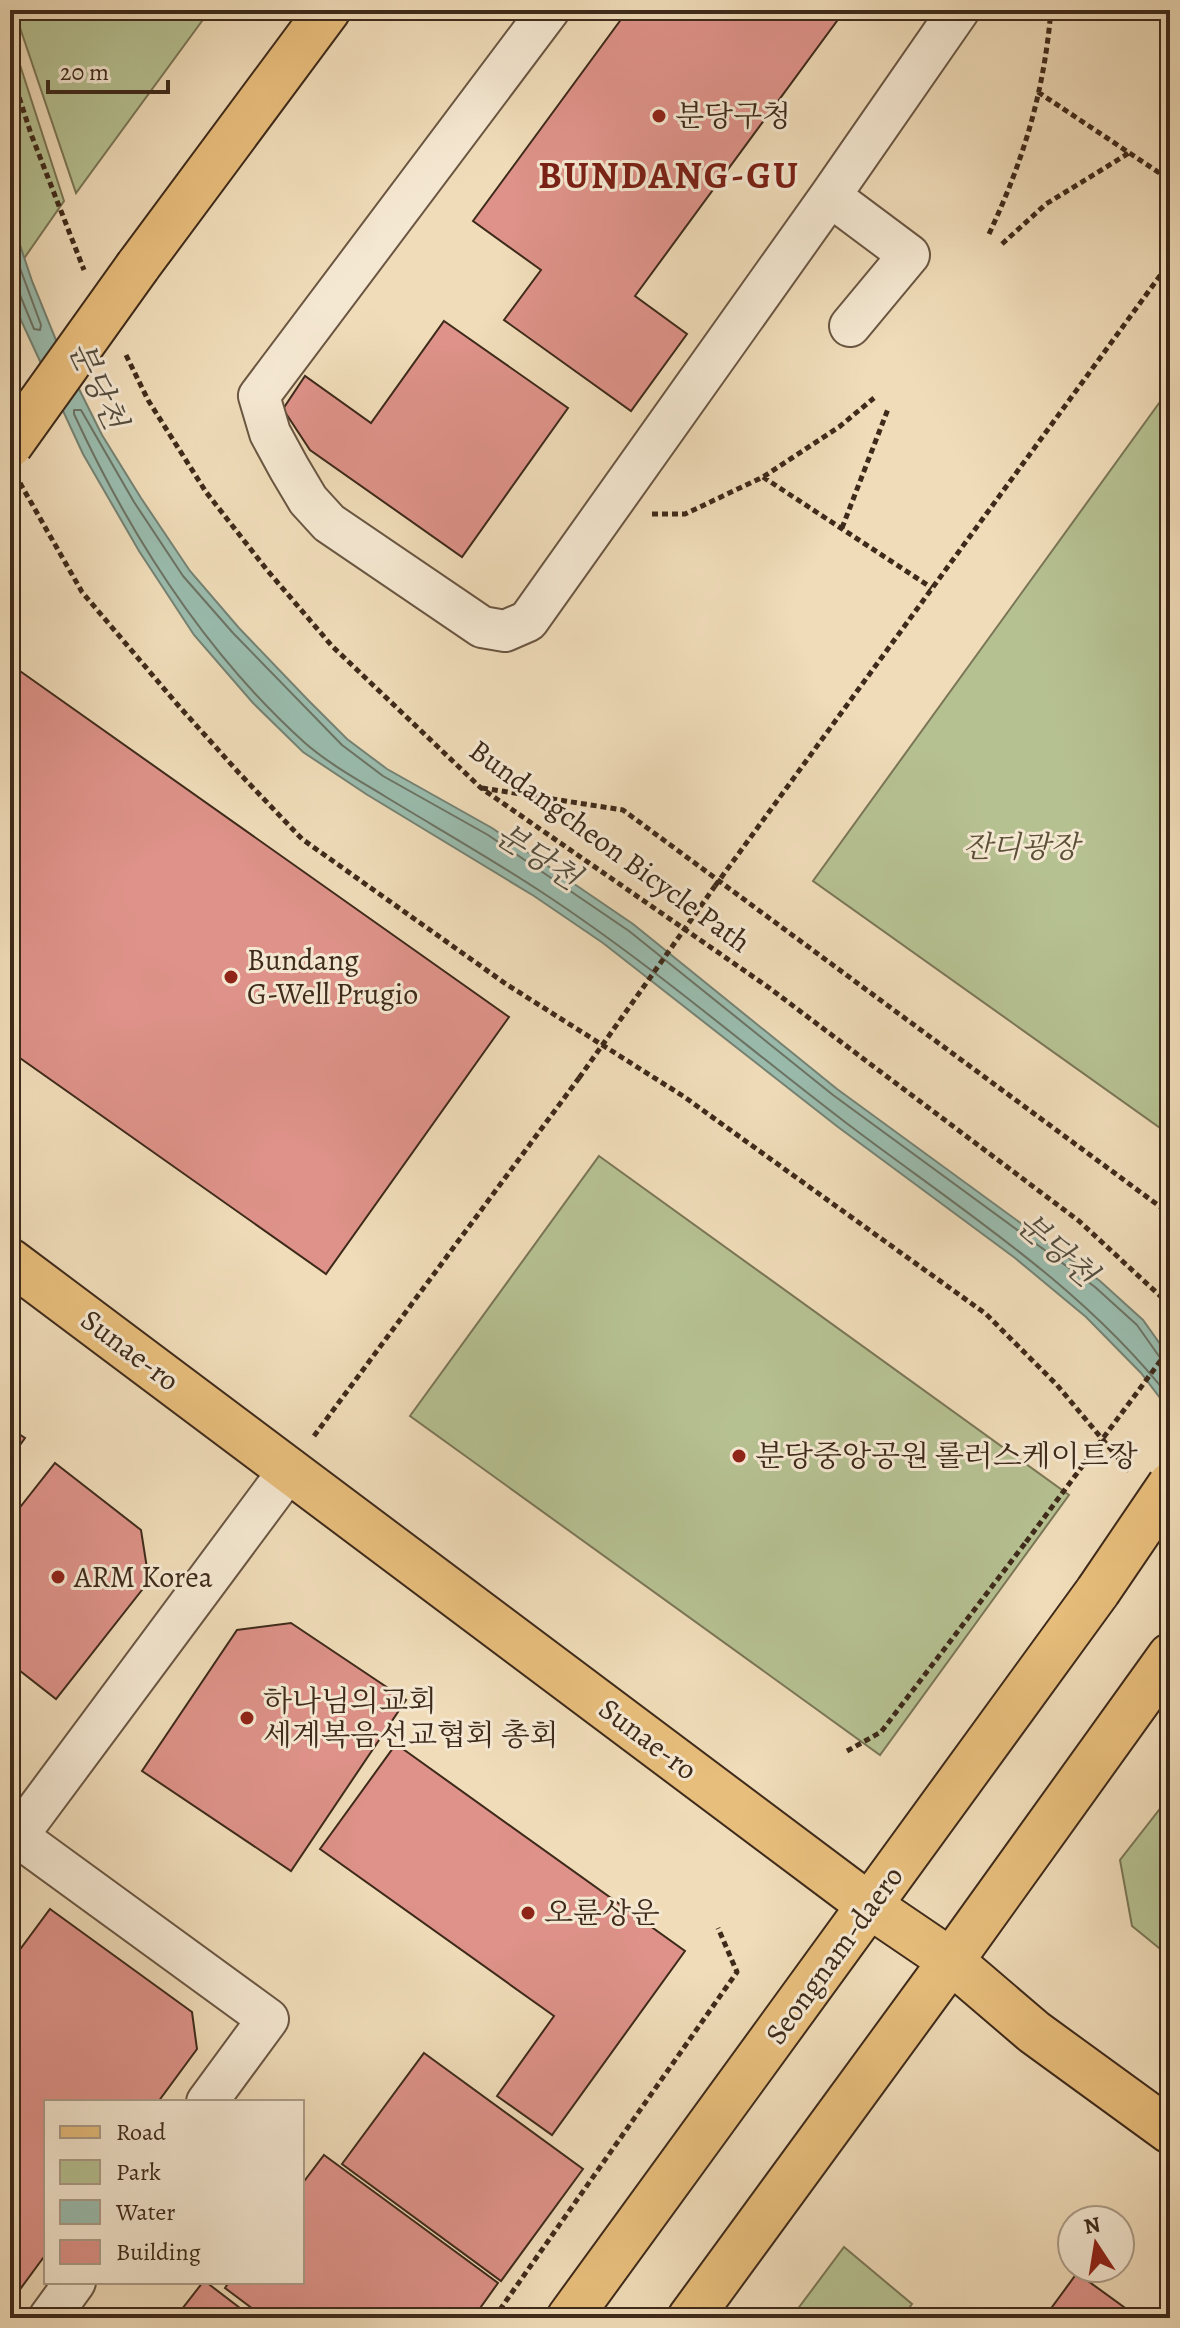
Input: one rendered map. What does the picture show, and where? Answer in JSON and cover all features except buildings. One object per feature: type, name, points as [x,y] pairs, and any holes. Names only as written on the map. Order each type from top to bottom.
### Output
[{"type":"main road","points":[[14,462],[138,266],[328,10]]},
{"type":"main road","name":"Sunae-ro","points":[[10,1261],[870,1906],[951,1961],[1034,2032],[1170,2131]]},
{"type":"main road","name":"Seongnam-daero","points":[[569,2318],[1098,1591],[1151,1480]]},
{"type":"main road","points":[[690,2318],[1170,1656]]},
{"type":"street","points":[[549,10],[259,396],[270,433],[289,468],[308,500],[329,523],[482,627],[505,631],[528,621],[959,10]]},
{"type":"street","points":[[830,196],[909,255],[850,326]]},
{"type":"street","points":[[208,2100],[268,2019],[12,1838],[290,1469]]},
{"type":"street","points":[[49,2318],[74,2284]]},
{"type":"path","points":[[989,234],[1025,149],[1051,10]]},
{"type":"path","points":[[10,69],[74,250],[88,277]]},
{"type":"path","points":[[1038,92],[1170,180]]},
{"type":"path","points":[[1002,244],[1046,204],[1129,153]]},
{"type":"path","points":[[290,1469],[579,1078],[719,880],[1170,262]]},
{"type":"path","name":"Bundangcheon Bicycle Path","points":[[121,345],[148,400],[206,492],[267,570],[332,646],[481,788],[781,996],[1079,1221],[1170,1305]]},
{"type":"path","points":[[603,515],[685,514],[763,477],[826,436],[874,398]]},
{"type":"path","points":[[842,528],[888,409]]},
{"type":"path","points":[[14,462],[82,592],[228,762],[302,839],[506,984],[683,1096],[986,1314],[1151,1480]]},
{"type":"path","points":[[763,477],[932,588]]},
{"type":"path","points":[[481,788],[623,810],[1170,1214]]},
{"type":"path","points":[[847,1751],[881,1732],[1170,1348]]},
{"type":"path","points":[[494,2318],[737,1972],[718,1928]]},
{"type":"green space","points":[[14,10],[210,10],[76,193]]},
{"type":"green space","points":[[10,34],[64,201],[16,270],[10,250]]},
{"type":"green space","name":"잔디광장","points":[[1170,388],[1170,1135],[813,881]]},
{"type":"green space","name":"분당중앙공원 롤러스케이트장","points":[[599,1156],[1069,1495],[880,1755],[410,1416]]},
{"type":"green space","points":[[1170,1796],[1170,1957],[1132,1926],[1120,1860]]},
{"type":"green space","points":[[844,2247],[912,2304],[902,2318],[791,2318]]},
{"type":"water","points":[[10,215],[62,355],[102,435],[190,571],[308,700],[347,739],[387,769],[492,828],[633,924],[837,1089],[1100,1281],[1143,1320],[1170,1358],[1170,1411],[1141,1373],[1086,1317],[1015,1258],[838,1127],[603,943],[534,896],[303,752],[253,703],[194,635],[139,551],[83,454],[10,290]]},
{"type":"place","name":"분당구청","points":[[659,116]]},
{"type":"place","name":"Bundang G-Well Prugio","points":[[231,977]]},
{"type":"place","name":"분당중앙공원 롤러스케이트장","points":[[739,1456]]},
{"type":"place","name":"ARM Korea","points":[[58,1577]]},
{"type":"place","name":"하나님의교회 세계복음선교협회 총회","points":[[247,1718]]},
{"type":"place","name":"오륜상운","points":[[528,1913]]},
{"type":"district","name":"BUNDANG-GU","points":[[669,175]]},
{"type":"water label","name":"분당천","points":[[98,385]]},
{"type":"water label","name":"분당천","points":[[538,856]]},
{"type":"water label","name":"분당천","points":[[1057,1249]]}]
